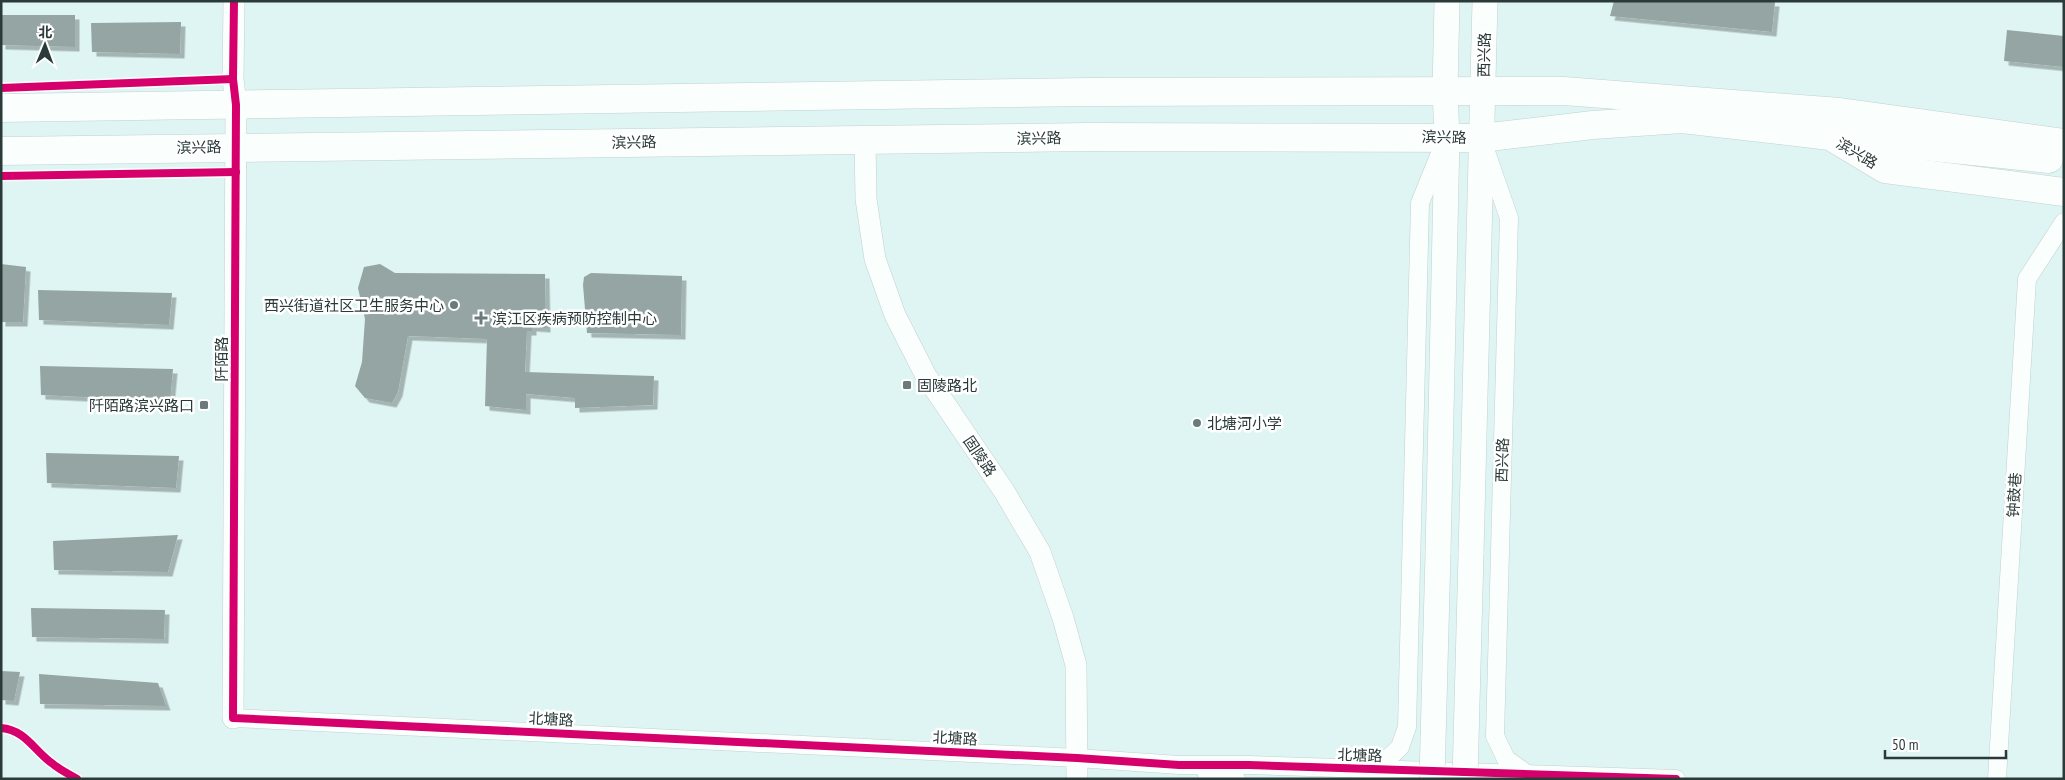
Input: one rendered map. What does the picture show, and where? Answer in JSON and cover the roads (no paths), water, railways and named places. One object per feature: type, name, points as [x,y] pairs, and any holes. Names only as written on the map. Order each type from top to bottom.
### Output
[{"type":"main road","points":[[1432,779],[1447,137],[1445,91],[1447,1]]},
{"type":"main road","name":"西兴路","points":[[1465,779],[1485,1]]},
{"type":"main road","name":"滨兴路","points":[[1,108],[1090,92],[1564,91],[1840,112],[2064,143]]},
{"type":"main road","name":"滨兴路","points":[[1,151],[235,146],[865,140],[1481,138],[1593,125],[1682,119],[1830,136],[1885,170],[2064,192]]},
{"type":"main road","points":[[1830,136],[2064,162]]},
{"type":"street","name":"阡陌路","points":[[233,718],[236,105],[233,80],[234,1]]},
{"type":"street","points":[[1377,769],[1400,747],[1407,727],[1420,203],[1447,137]]},
{"type":"street","name":"西兴路","points":[[1481,138],[1509,218],[1495,736],[1506,759],[1527,774]]},
{"type":"street","name":"固陵路","points":[[865,140],[866,199],[875,259],[895,315],[926,376],[1004,491],[1040,552],[1076,665],[1077,779]]},
{"type":"street","name":"钟鼓巷","points":[[1997,779],[2027,279],[2064,222]]},
{"type":"street","name":"北塘路","points":[[233,718],[1077,758],[1179,765],[1377,769],[1676,779]]},
{"type":"street","name":"北塘路","points":[[1179,765],[1236,779]]},
{"type":"place","name":"西兴街道社区卫生服务中心","points":[[454,305]]},
{"type":"place","name":"滨江区疾病预防控制中心","points":[[481,318]]},
{"type":"place","name":"固陵路北","points":[[907,385]]},
{"type":"place","name":"阡陌路滨兴路口","points":[[204,405]]},
{"type":"place","name":"北塘河小学","points":[[1197,423]]}]
